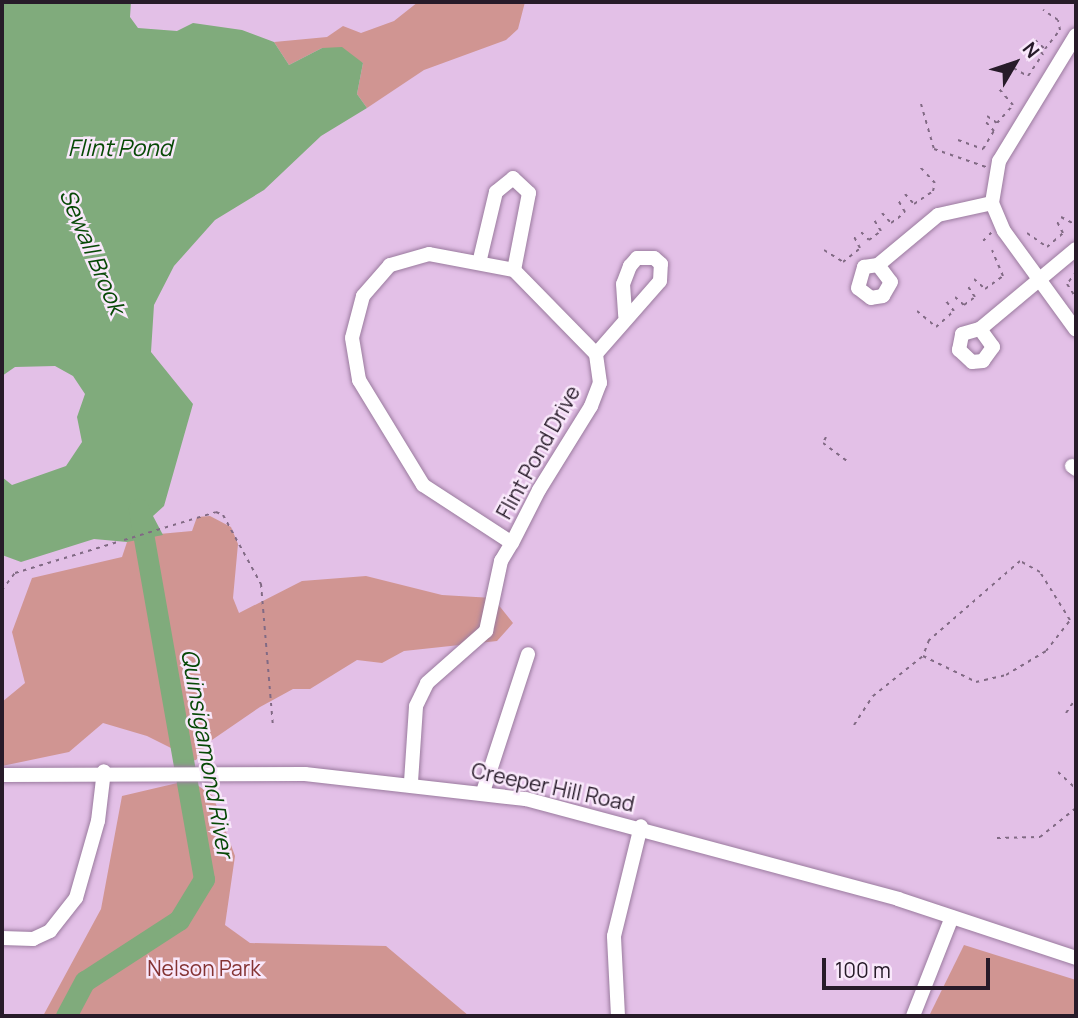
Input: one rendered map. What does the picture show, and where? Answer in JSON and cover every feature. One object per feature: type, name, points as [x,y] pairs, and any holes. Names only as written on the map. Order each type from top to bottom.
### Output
[{"type":"street","points":[[1076,35],[1038,89],[998,170],[992,203],[1038,280],[1076,330]]},
{"type":"street","points":[[480,260],[496,192],[513,178],[529,193],[514,270]]},
{"type":"street","points":[[878,265],[938,215],[992,203]]},
{"type":"street","points":[[981,329],[1076,249]]},
{"type":"street","name":"Flint Pond Drive","points":[[411,782],[416,706],[427,683],[486,631],[493,585],[512,543],[592,405],[600,383],[596,354],[514,270],[480,260],[429,254],[390,265],[363,296],[352,338],[359,380],[423,485],[512,543]]},
{"type":"street","points":[[596,354],[625,316]]},
{"type":"street","points":[[484,792],[528,654]]},
{"type":"street","points":[[2,938],[33,939],[50,931],[76,898],[99,821],[104,771]]},
{"type":"street","name":"Creeper Hill Road","points":[[2,775],[104,771],[195,772],[411,782],[484,792],[641,826],[952,917],[1076,958]]},
{"type":"street","points":[[618,1016],[614,936],[641,826]]},
{"type":"street","points":[[913,1016],[952,917]]},
{"type":"path","points":[[1071,2],[1076,2]]},
{"type":"path","points":[[1035,40],[1045,49],[1059,30],[1058,20],[1043,9]]},
{"type":"path","points":[[1006,64],[1028,76],[1043,54],[1033,46]]},
{"type":"path","points":[[987,116],[1000,121],[1013,105],[998,88]]},
{"type":"path","points":[[921,104],[934,149],[998,170]]},
{"type":"path","points":[[958,140],[983,149],[994,131],[984,120]]},
{"type":"path","points":[[905,194],[914,204],[935,188],[921,168]]},
{"type":"path","points":[[881,213],[891,223],[898,218],[905,212],[898,200]]},
{"type":"path","points":[[1061,217],[1076,225]]},
{"type":"path","points":[[861,232],[869,240],[881,231],[874,220]]},
{"type":"path","points":[[1027,233],[1047,247],[1063,233],[1056,220]]},
{"type":"path","points":[[824,250],[843,261],[860,247],[853,235]]},
{"type":"path","points":[[974,279],[985,289],[1003,276],[992,250]]},
{"type":"path","points":[[1076,272],[1067,284],[1076,298]]},
{"type":"path","points":[[955,297],[964,305],[975,297],[967,285]]},
{"type":"path","points":[[916,311],[936,327],[954,311],[946,301]]},
{"type":"path","points":[[826,437],[823,443],[848,462]]},
{"type":"path","points":[[124,540],[208,514],[223,515],[261,584],[273,727]]},
{"type":"path","points":[[2,590],[15,573],[118,542]]},
{"type":"path","points":[[854,725],[873,696],[923,656],[929,640],[1020,561],[1040,572],[1070,620],[1076,621]]},
{"type":"path","points":[[923,656],[976,682],[1006,675],[1046,651],[1070,620]]},
{"type":"path","points":[[1066,713],[1076,698]]},
{"type":"path","points":[[1058,772],[1076,789]]},
{"type":"path","points":[[997,838],[1040,837],[1076,808]]},
{"type":"green space","points":[[418,2],[525,2],[518,29],[506,40],[424,70],[367,108],[357,94],[363,63],[322,48],[289,65],[274,42],[327,37],[343,26],[361,33],[394,21]]},
{"type":"green space","points":[[210,516],[231,527],[238,544],[233,598],[239,613],[302,581],[366,576],[442,595],[493,598],[513,623],[497,641],[404,651],[382,663],[357,660],[310,689],[293,689],[260,707],[209,742],[196,760],[184,762],[179,752],[147,736],[103,723],[69,752],[2,766],[2,702],[25,683],[12,632],[32,578],[122,557],[127,542],[137,536],[192,531],[197,517]]},
{"type":"green space","name":"Nelson Park","points":[[190,780],[213,796],[235,856],[225,925],[250,943],[386,946],[469,1016],[43,1016],[101,909],[122,796]]},
{"type":"green space","points":[[964,945],[1076,980],[1076,1016],[929,1016]]},
{"type":"water","name":"Flint Pond","points":[[2,2],[131,2],[130,17],[138,28],[177,31],[193,23],[242,30],[274,42],[289,65],[322,48],[342,47],[363,63],[357,94],[367,108],[321,136],[264,190],[215,220],[174,266],[154,305],[151,352],[193,404],[164,506],[153,516],[163,535],[127,542],[94,539],[21,562],[2,555],[2,477],[12,485],[66,466],[82,442],[77,417],[85,394],[73,376],[55,366],[15,367],[2,376]]},
{"type":"waterway","name":"Quinsigamond River","points":[[66,1016],[85,981],[179,920],[204,879],[139,509]]},
{"type":"water label","name":"Sewall Brook","points":[[93,251]]}]
